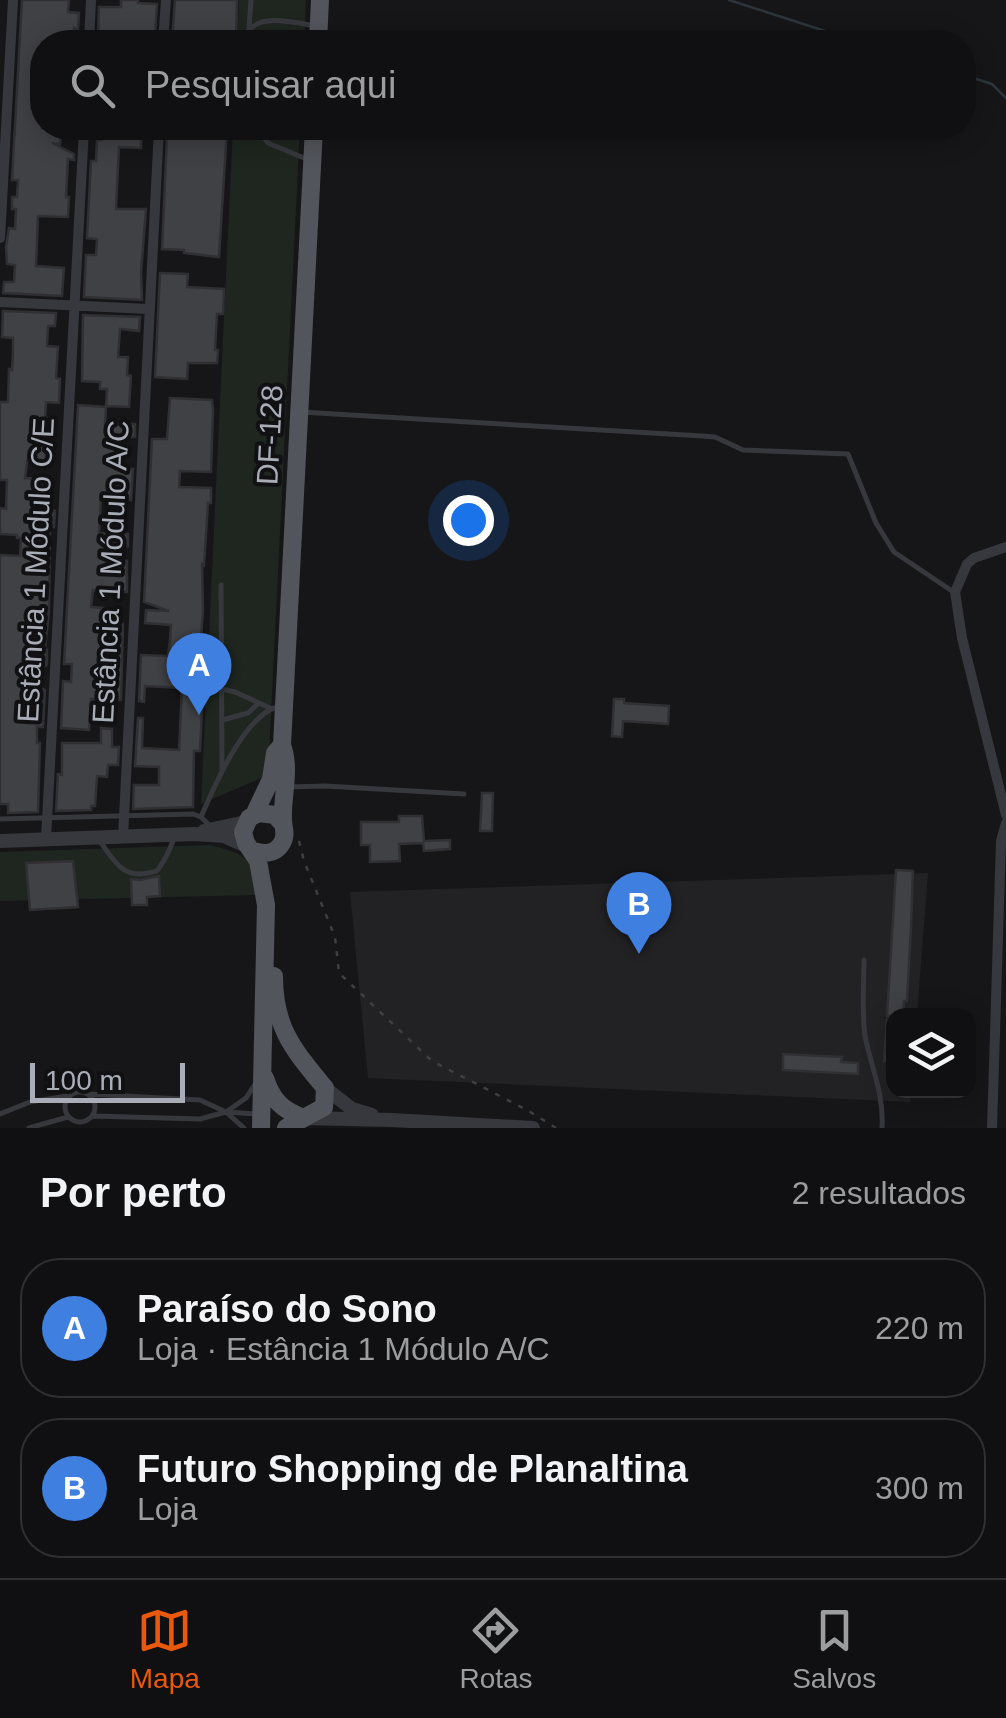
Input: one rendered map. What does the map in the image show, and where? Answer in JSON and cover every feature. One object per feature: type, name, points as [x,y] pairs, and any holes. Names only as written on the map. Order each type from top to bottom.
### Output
[{"type":"main road","points":[[318,30],[320,0]]},
{"type":"main road","name":"DF-128","points":[[313,140],[299,412],[277,707],[285,755],[289,825],[274,866],[274,983],[283,1030],[293,1049],[325,1088]]},
{"type":"main road","name":"DF-128","points":[[262,1121],[266,904],[262,874],[244,838],[250,818],[271,780],[275,753],[282,745]]},
{"type":"main road","points":[[250,818],[270,813],[289,825]]},
{"type":"main road","points":[[251,849],[269,853],[278,848]]},
{"type":"main road","points":[[293,1049],[278,1047],[262,1060],[274,1100],[287,1112],[304,1118]]},
{"type":"main road","points":[[286,1128],[324,1106],[325,1088]]},
{"type":"street","points":[[0,238],[13,0]]},
{"type":"street","points":[[89,30],[91,0]]},
{"type":"street","points":[[165,30],[166,0]]},
{"type":"street","name":"Estância 1 Módulo C/E","points":[[46,839],[83,140]]},
{"type":"street","name":"Estância 1 Módulo A/C","points":[[123,837],[158,140]]},
{"type":"street","points":[[0,302],[148,308]]},
{"type":"street","points":[[1006,547],[967,564],[955,592],[962,638],[1006,814]]},
{"type":"street","points":[[194,834],[207,822],[250,818]]},
{"type":"street","points":[[992,1128],[1000,841],[1006,823]]},
{"type":"street","points":[[0,840],[194,834],[224,836],[251,849]]},
{"type":"street","points":[[325,1088],[352,1109],[392,1120]]},
{"type":"street","points":[[304,1118],[533,1128]]},
{"type":"lane","points":[[248,30],[250,0]]},
{"type":"lane","points":[[248,30],[265,20],[303,30]]},
{"type":"lane","points":[[266,140],[312,161]]},
{"type":"lane","points":[[299,412],[702,436],[743,450],[848,454],[876,523],[894,552],[955,592]]},
{"type":"lane","points":[[0,819],[193,814],[207,822],[222,769],[221,585]]},
{"type":"lane","points":[[222,689],[277,707]]},
{"type":"lane","points":[[222,720],[248,713],[259,703]]},
{"type":"lane","points":[[222,769],[248,730],[277,707]]},
{"type":"lane","points":[[286,787],[464,794]]},
{"type":"lane","points":[[98,838],[120,870],[141,875],[156,872],[163,864],[176,834]]},
{"type":"lane","points":[[864,960],[865,1038],[878,1082],[882,1128]]},
{"type":"lane","points":[[70,1096],[64,1108],[68,1117],[81,1125],[93,1116],[200,1119],[226,1112],[246,1098],[258,1080],[262,1060]]},
{"type":"lane","points":[[0,1114],[30,1102],[79,1092],[200,1100],[226,1112],[262,1121],[304,1118]]},
{"type":"lane","points":[[88,1094],[94,1102],[93,1116]]},
{"type":"lane","points":[[226,1112],[244,1128]]},
{"type":"lane","points":[[29,1128],[68,1117]]},
{"type":"path","points":[[289,825],[335,937],[339,973],[432,1061],[556,1128]]},
{"type":"shaded area","points":[[239,0],[306,0],[305,30],[238,30]]},
{"type":"shaded area","points":[[232,140],[299,140],[268,775],[201,804]]},
{"type":"shaded area","points":[[210,845],[245,859],[257,895],[0,901],[0,852]]},
{"type":"shaded area","points":[[928,873],[918,1008],[886,1008],[886,1098],[910,1098],[910,1102],[368,1078],[350,892]]},
{"type":"building","points":[[22,0],[69,0],[68,12],[79,13],[78,30],[30,30],[30,140],[60,140],[60,144],[52,143],[74,154],[74,160],[68,159],[68,217],[38,216],[36,266],[64,268],[62,296],[3,293],[4,282],[14,282],[15,265],[7,264],[6,247],[9,228],[15,229],[12,197],[17,197],[18,180],[12,180]]},
{"type":"building","points":[[121,0],[157,4],[155,30],[98,30],[99,7],[121,7]]},
{"type":"building","points":[[175,0],[237,0],[236,30],[173,30]]},
{"type":"building","points":[[97,140],[141,140],[141,148],[119,147],[116,209],[146,209],[142,300],[84,297],[86,255],[96,255],[97,239],[87,238],[91,161],[96,161]]},
{"type":"building","points":[[167,140],[226,140],[219,257],[162,249]]},
{"type":"building","points":[[160,273],[188,274],[187,287],[224,289],[223,314],[217,314],[217,363],[188,363],[187,379],[155,377]]},
{"type":"building","points":[[3,311],[56,313],[55,326],[48,326],[47,346],[58,347],[59,403],[46,402],[45,418],[54,418],[53,434],[46,434],[46,462],[27,461],[25,478],[45,479],[45,495],[52,496],[55,511],[54,527],[50,526],[47,664],[42,666],[43,727],[37,727],[38,812],[8,813],[8,804],[0,804],[0,555],[20,556],[21,538],[0,534],[0,508],[6,509],[7,480],[0,480],[0,402],[8,402],[13,353],[13,338],[2,337]]},
{"type":"building","points":[[83,315],[140,317],[139,331],[120,329],[118,357],[128,357],[127,375],[131,376],[129,407],[106,406],[107,389],[100,389],[100,382],[82,381]]},
{"type":"building","points":[[170,398],[212,400],[213,410],[211,472],[180,471],[179,487],[211,488],[202,564],[197,689],[203,689],[200,751],[194,751],[193,807],[133,809],[134,785],[159,785],[159,767],[135,766],[138,718],[143,718],[142,748],[179,750],[182,688],[145,686],[144,702],[139,701],[141,655],[168,656],[170,640],[171,625],[145,623],[146,610],[169,611],[144,602],[152,439],[167,439]]},
{"type":"building","points":[[78,405],[106,407],[105,424],[135,424],[135,437],[118,437],[116,468],[133,469],[131,500],[101,496],[99,533],[128,534],[128,546],[119,545],[118,561],[127,561],[127,592],[93,590],[91,607],[117,609],[116,624],[123,624],[121,700],[91,699],[89,730],[61,728],[63,681],[71,682],[72,664],[64,664]]},
{"type":"building","points":[[614,699],[669,706],[668,724],[623,721],[622,737],[612,736]]},
{"type":"building","points":[[101,728],[112,729],[112,747],[119,747],[118,765],[108,765],[107,777],[97,776],[95,806],[91,810],[56,811],[62,743],[101,743]]},
{"type":"building","points":[[482,793],[493,793],[492,831],[480,831]]},
{"type":"building","points":[[399,816],[422,816],[424,841],[450,840],[450,849],[424,851],[423,843],[399,844],[400,861],[370,862],[370,845],[361,845],[361,822],[399,822]]},
{"type":"building","points":[[73,861],[78,907],[30,910],[26,863]]},
{"type":"building","points":[[896,870],[913,871],[907,1001],[904,1008],[887,1008]]},
{"type":"building","points":[[159,876],[160,896],[147,897],[147,905],[132,905],[131,879]]},
{"type":"building","points":[[783,1054],[842,1057],[841,1062],[858,1063],[858,1074],[783,1070]]},
{"type":"waterway","points":[[729,0],[822,30]]},
{"type":"waterway","points":[[976,79],[992,84],[1006,98]]},
{"type":"place","name":"Paraíso do Sono","points":[[199,715]]},
{"type":"place","name":"Futuro Shopping de Planaltina","points":[[639,954]]}]
